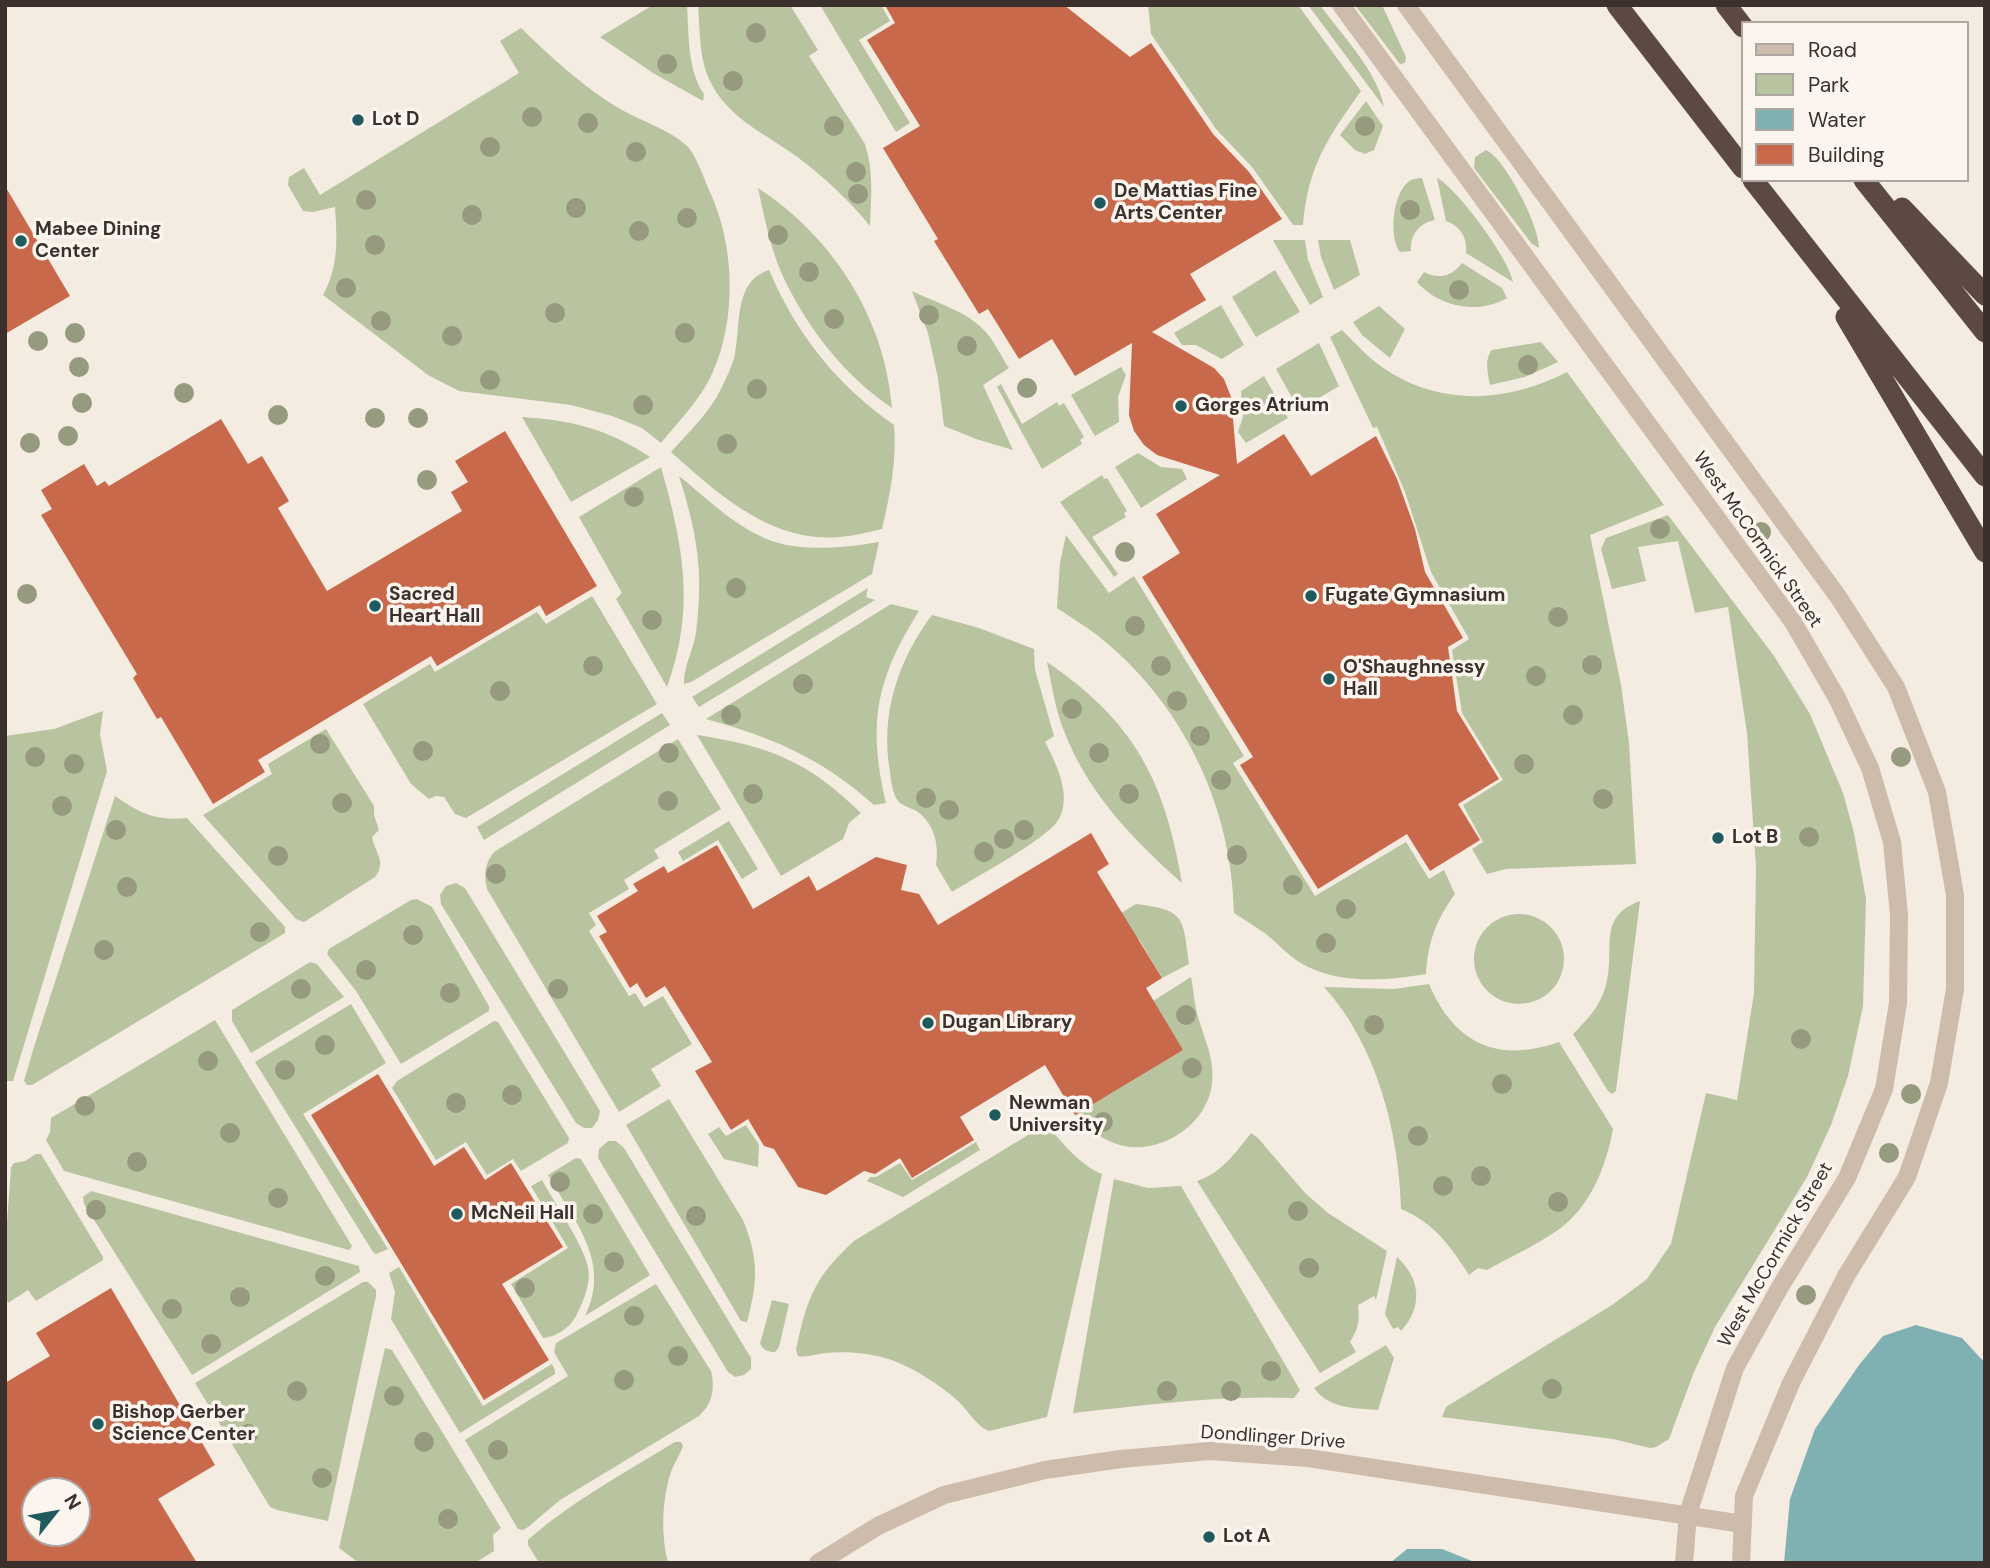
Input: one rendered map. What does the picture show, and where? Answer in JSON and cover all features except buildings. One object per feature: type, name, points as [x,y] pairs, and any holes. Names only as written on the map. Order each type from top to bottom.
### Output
[{"type":"highway","points":[[1617,5],[1742,167]]},
{"type":"highway","points":[[1726,5],[1742,26]]},
{"type":"highway","points":[[1755,182],[1985,476]]},
{"type":"highway","points":[[1866,182],[1985,332]]},
{"type":"highway","points":[[1877,182],[1985,295]]},
{"type":"highway","points":[[1801,243],[1985,552]]},
{"type":"street","name":"West McCormick Street","points":[[1341,5],[1793,622],[1836,698],[1870,768],[1892,842],[1899,915],[1898,1003],[1884,1089],[1847,1178],[1780,1287],[1735,1368],[1688,1514],[1684,1563]]},
{"type":"street","name":"West McCormick Street","points":[[1406,5],[1839,598],[1896,687],[1937,792],[1955,895],[1955,989],[1939,1083],[1907,1177],[1846,1276],[1791,1383],[1744,1496],[1741,1563]]},
{"type":"street","name":"Dondlinger Drive","points":[[818,1563],[878,1526],[944,1495],[1045,1470],[1121,1459],[1209,1451],[1308,1458],[1742,1524]]},
{"type":"green space","points":[[653,5],[687,5],[694,74],[704,94],[703,101],[653,73],[600,37]]},
{"type":"green space","points":[[698,5],[790,5],[818,50],[809,56],[865,144],[871,174],[870,226],[816,172],[725,104],[709,79],[703,62]]},
{"type":"green space","points":[[820,5],[881,5],[890,21],[859,40],[910,123],[896,132]]},
{"type":"green space","points":[[1148,5],[1298,5],[1361,91],[1329,138],[1315,169],[1303,225],[1293,225],[1252,167],[1216,129],[1151,34]]},
{"type":"green space","points":[[1308,5],[1320,5],[1358,54],[1374,80],[1384,107]]},
{"type":"green space","points":[[1355,5],[1382,5],[1406,57],[1405,63],[1400,64]]},
{"type":"green space","points":[[521,28],[593,91],[686,145],[696,160],[718,213],[730,283],[726,330],[712,374],[702,393],[661,443],[642,428],[612,416],[571,405],[459,391],[428,375],[323,295],[334,263],[335,207],[313,212],[303,211],[288,185],[289,177],[304,168],[320,195],[519,73],[500,41]]},
{"type":"green space","points":[[1366,101],[1383,126],[1374,150],[1365,154],[1355,150],[1340,135]]},
{"type":"green space","points":[[1486,150],[1502,166],[1520,194],[1534,225],[1539,248],[1532,244],[1474,168],[1475,157]]},
{"type":"green space","points":[[1422,178],[1435,220],[1424,224],[1417,231],[1412,240],[1411,251],[1400,252],[1396,245],[1393,225],[1396,203],[1405,185],[1411,180]]},
{"type":"green space","points":[[1437,178],[1457,195],[1493,242],[1513,282],[1466,253],[1466,242],[1462,233],[1446,221]]},
{"type":"green space","points":[[758,188],[810,230],[832,255],[850,283],[879,343],[892,408],[857,380],[827,348],[802,311],[777,262]]},
{"type":"green space","points":[[1273,240],[1305,240],[1308,260],[1323,297],[1310,305]]},
{"type":"green space","points":[[1318,240],[1350,240],[1360,275],[1334,290],[1321,257]]},
{"type":"green space","points":[[1462,263],[1502,288],[1507,298],[1484,306],[1459,306],[1436,297],[1417,282],[1424,272],[1435,276],[1445,275]]},
{"type":"green space","points":[[769,270],[792,316],[820,356],[854,393],[894,425],[892,477],[882,529],[840,537],[815,537],[769,524],[727,499],[671,452],[705,414],[721,389],[734,358],[744,293],[758,275]]},
{"type":"green space","points":[[1275,270],[1300,312],[1256,337],[1232,297]]},
{"type":"green space","points":[[912,291],[969,318],[985,331],[994,344],[1009,368],[983,385],[1013,450],[944,426],[938,378],[928,333]]},
{"type":"green space","points":[[1221,305],[1244,345],[1222,359],[1196,345],[1182,345],[1174,333]]},
{"type":"green space","points":[[1379,306],[1405,329],[1390,358],[1362,335],[1353,322]]},
{"type":"green space","points":[[1342,330],[1384,369],[1413,384],[1435,391],[1479,396],[1501,394],[1545,382],[1567,372],[1664,505],[1590,535],[1621,685],[1629,743],[1636,864],[1506,869],[1487,874],[1472,849],[1483,842],[1463,805],[1503,780],[1462,713],[1452,650],[1469,639],[1431,572],[1405,492],[1377,427],[1373,428],[1330,337]]},
{"type":"green space","points":[[1541,342],[1558,362],[1525,377],[1490,385],[1487,362],[1492,350]]},
{"type":"green space","points":[[1319,343],[1339,386],[1299,410],[1276,369]]},
{"type":"green space","points":[[1121,367],[1126,375],[1118,397],[1119,422],[1095,436],[1071,395]]},
{"type":"green space","points":[[1264,376],[1288,418],[1246,443],[1238,432],[1243,417],[1241,391]]},
{"type":"green space","points":[[1001,384],[1022,424],[1057,402],[1059,406],[1064,403],[1084,437],[1080,440],[1082,444],[1042,469],[997,387]]},
{"type":"green space","points":[[522,417],[589,428],[619,439],[650,457],[571,502]]},
{"type":"green space","points":[[1138,453],[1161,467],[1182,469],[1187,479],[1141,508],[1115,467]]},
{"type":"green space","points":[[661,467],[680,550],[684,603],[676,658],[667,687],[616,599],[622,593],[579,517]]},
{"type":"green space","points":[[1102,475],[1104,479],[1107,478],[1127,511],[1124,513],[1126,517],[1092,537],[1118,574],[1114,577],[1060,502]]},
{"type":"green space","points":[[679,476],[739,524],[775,542],[820,548],[879,542],[872,574],[684,684],[696,632],[699,571],[690,516]]},
{"type":"green space","points":[[1668,515],[1774,656],[1810,714],[1843,793],[1854,833],[1866,899],[1863,1006],[1848,1076],[1831,1125],[1807,1177],[1715,1327],[1694,1372],[1669,1439],[1650,1448],[1613,1439],[1442,1417],[1446,1407],[1612,1305],[1647,1279],[1671,1244],[1706,1093],[1737,1100],[1754,993],[1756,868],[1747,733],[1728,607],[1695,613],[1678,541],[1638,547],[1646,581],[1612,589],[1601,549],[1606,538]]},
{"type":"green space","points":[[1066,535],[1109,593],[1134,576],[1244,756],[1233,763],[1315,896],[1406,842],[1429,879],[1444,870],[1455,894],[1434,932],[1426,974],[1378,979],[1329,975],[1299,962],[1266,934],[1234,913],[1224,833],[1197,759],[1177,724],[1154,692],[1127,662],[1097,635],[1057,608],[1060,563]]},
{"type":"green space","points":[[868,588],[866,597],[875,600],[699,707],[692,697]]},
{"type":"green space","points":[[592,596],[657,704],[466,818],[455,814],[444,797],[429,799],[411,784],[363,704],[430,664],[435,672],[537,612],[546,624]]},
{"type":"green space","points":[[891,604],[919,611],[893,659],[879,704],[877,750],[886,803],[874,805],[836,775],[796,751],[706,719]]},
{"type":"green space","points":[[932,615],[979,628],[1034,649],[1035,670],[1054,736],[1045,742],[1058,769],[1064,800],[1059,819],[1052,827],[1027,847],[952,892],[936,865],[937,851],[932,829],[924,817],[901,804],[895,795],[891,783],[888,750],[894,689],[910,650]]},
{"type":"green space","points":[[1047,662],[1103,707],[1124,731],[1141,757],[1166,814],[1182,883],[1130,833],[1085,775],[1061,723]]},
{"type":"green space","points":[[103,711],[100,734],[107,771],[13,1081],[5,1081],[5,736],[54,729]]},
{"type":"green space","points":[[662,713],[670,725],[484,840],[477,827]]},
{"type":"green space","points":[[326,729],[374,806],[379,830],[372,837],[380,867],[375,877],[304,922],[296,919],[203,815],[272,774],[268,764]]},
{"type":"green space","points":[[697,735],[767,751],[805,768],[842,795],[861,813],[849,823],[843,839],[781,876]]},
{"type":"green space","points":[[678,739],[721,809],[654,850],[659,858],[624,880],[629,889],[589,913],[596,925],[589,931],[629,996],[635,993],[644,1007],[663,996],[692,1044],[651,1069],[661,1086],[619,1112],[487,889],[486,870],[494,852]]},
{"type":"green space","points":[[115,796],[149,815],[187,818],[285,927],[285,933],[32,1085],[27,1085],[24,1081],[33,1050]]},
{"type":"green space","points":[[729,821],[758,869],[742,879],[718,840],[683,861],[678,852]]},
{"type":"green space","points":[[456,883],[465,888],[600,1111],[592,1128],[584,1128],[576,1123],[441,904],[440,895],[446,886]]},
{"type":"green space","points":[[417,899],[432,907],[489,1006],[489,1011],[401,1064],[356,991],[327,954],[329,949]]},
{"type":"green space","points":[[1640,901],[1616,1091],[1612,1094],[1573,1034],[1593,1011],[1604,992],[1609,972],[1613,925],[1626,908]]},
{"type":"green space","points":[[1136,904],[1165,909],[1179,919],[1183,926],[1189,964],[1162,978],[1139,939],[1120,950],[1103,924]]},
{"type":"green space","points":[[1519,914],[1536,917],[1551,927],[1561,942],[1564,959],[1561,976],[1551,991],[1536,1001],[1519,1004],[1502,1001],[1487,991],[1477,976],[1474,959],[1477,942],[1487,927],[1502,917]]},
{"type":"green space","points":[[310,962],[317,964],[344,997],[251,1053],[232,1021],[232,1010]]},
{"type":"green space","points":[[1191,977],[1212,1073],[1208,1098],[1201,1112],[1179,1134],[1150,1146],[1120,1145],[1107,1140],[1075,1115],[1182,1050],[1153,1001]]},
{"type":"green space","points":[[1429,984],[1452,1022],[1465,1035],[1481,1044],[1498,1049],[1517,1050],[1559,1042],[1613,1129],[1598,1179],[1585,1202],[1568,1222],[1529,1248],[1487,1270],[1478,1268],[1469,1275],[1432,1228],[1401,1209],[1396,1150],[1382,1091],[1358,1035],[1324,987],[1394,989]]},
{"type":"green space","points":[[351,1004],[386,1063],[303,1114],[388,1249],[376,1254],[255,1062]]},
{"type":"green space","points":[[215,1020],[352,1246],[349,1250],[64,1171],[46,1140],[50,1132],[51,1118]]},
{"type":"green space","points":[[494,1021],[498,1022],[569,1138],[568,1143],[521,1171],[513,1159],[487,1175],[466,1142],[436,1160],[392,1088],[397,1081]]},
{"type":"green space","points":[[669,1099],[743,1220],[748,1234],[754,1259],[755,1282],[747,1322],[741,1321],[626,1125]]},
{"type":"green space","points":[[1046,1124],[1078,1159],[1102,1174],[1047,1417],[989,1431],[944,1390],[902,1364],[877,1356],[851,1353],[798,1356],[796,1350],[809,1302],[821,1278],[840,1254],[854,1241]]},
{"type":"green space","points":[[746,1125],[759,1145],[758,1167],[724,1159],[708,1134],[719,1127],[726,1136]]},
{"type":"green space","points":[[1251,1133],[1305,1193],[1328,1213],[1387,1251],[1376,1300],[1374,1296],[1358,1305],[1358,1325],[1350,1342],[1356,1352],[1320,1373],[1197,1181],[1221,1168]]},
{"type":"green space","points":[[608,1141],[616,1141],[624,1148],[751,1358],[751,1369],[744,1375],[735,1377],[728,1372],[598,1158],[599,1149]]},
{"type":"green space","points":[[976,1142],[980,1150],[903,1197],[867,1181],[900,1163],[912,1180]]},
{"type":"green space","points":[[41,1154],[103,1260],[36,1301],[28,1290],[8,1303],[5,1259],[11,1167],[14,1163],[25,1161]]},
{"type":"green space","points":[[576,1158],[581,1159],[650,1275],[585,1316],[592,1296],[592,1260],[578,1226],[548,1175]]},
{"type":"green space","points":[[1114,1179],[1148,1188],[1181,1186],[1300,1390],[1294,1398],[1211,1399],[1073,1413]]},
{"type":"green space","points":[[542,1180],[580,1246],[589,1273],[586,1291],[574,1319],[558,1333],[543,1338],[511,1284],[568,1248],[531,1186]]},
{"type":"green space","points":[[91,1191],[359,1266],[360,1272],[192,1375],[84,1204],[83,1197]]},
{"type":"green space","points":[[1397,1257],[1411,1274],[1416,1293],[1413,1312],[1401,1331],[1398,1327],[1393,1329],[1385,1314]]},
{"type":"green space","points":[[399,1267],[483,1406],[552,1364],[555,1374],[460,1433],[391,1319],[395,1292],[389,1273]]},
{"type":"green space","points":[[363,1282],[368,1282],[376,1290],[376,1296],[328,1521],[277,1510],[270,1507],[195,1383]]},
{"type":"green space","points":[[656,1284],[711,1371],[713,1390],[710,1401],[699,1416],[560,1500],[528,1527],[518,1529],[465,1440],[568,1376],[554,1352],[556,1343]]},
{"type":"green space","points":[[772,1300],[789,1304],[779,1347],[775,1352],[766,1350],[760,1344]]},
{"type":"green space","points":[[1386,1345],[1394,1358],[1378,1410],[1335,1404],[1314,1388]]},
{"type":"green space","points":[[385,1348],[392,1350],[501,1528],[493,1535],[494,1551],[475,1563],[359,1563],[339,1548]]},
{"type":"green space","points":[[675,1442],[681,1442],[683,1446],[670,1474],[665,1498],[663,1531],[668,1563],[539,1563],[528,1545],[528,1540],[581,1500]]},
{"type":"water","points":[[1916,1325],[1962,1338],[1985,1363],[1985,1563],[1784,1563],[1790,1499],[1815,1429],[1859,1365],[1883,1336]]},
{"type":"water","points":[[1407,1549],[1442,1549],[1477,1563],[1390,1563]]},
{"type":"place","name":"Lot D","points":[[358,120]]},
{"type":"place","name":"De Mattias Fine Arts Center","points":[[1100,203]]},
{"type":"place","name":"Mabee Dining Center","points":[[21,241]]},
{"type":"place","name":"Gorges Atrium","points":[[1181,406]]},
{"type":"place","name":"Fugate Gymnasium","points":[[1311,596]]},
{"type":"place","name":"Sacred Heart Hall","points":[[375,606]]},
{"type":"place","name":"O'Shaughnessy Hall","points":[[1329,679]]},
{"type":"place","name":"Lot B","points":[[1718,838]]},
{"type":"place","name":"Dugan Library","points":[[928,1023]]},
{"type":"place","name":"Newman University","points":[[995,1115]]},
{"type":"place","name":"McNeil Hall","points":[[457,1214]]},
{"type":"place","name":"Bishop Gerber Science Center","points":[[98,1424]]},
{"type":"place","name":"Lot A","points":[[1209,1537]]}]
